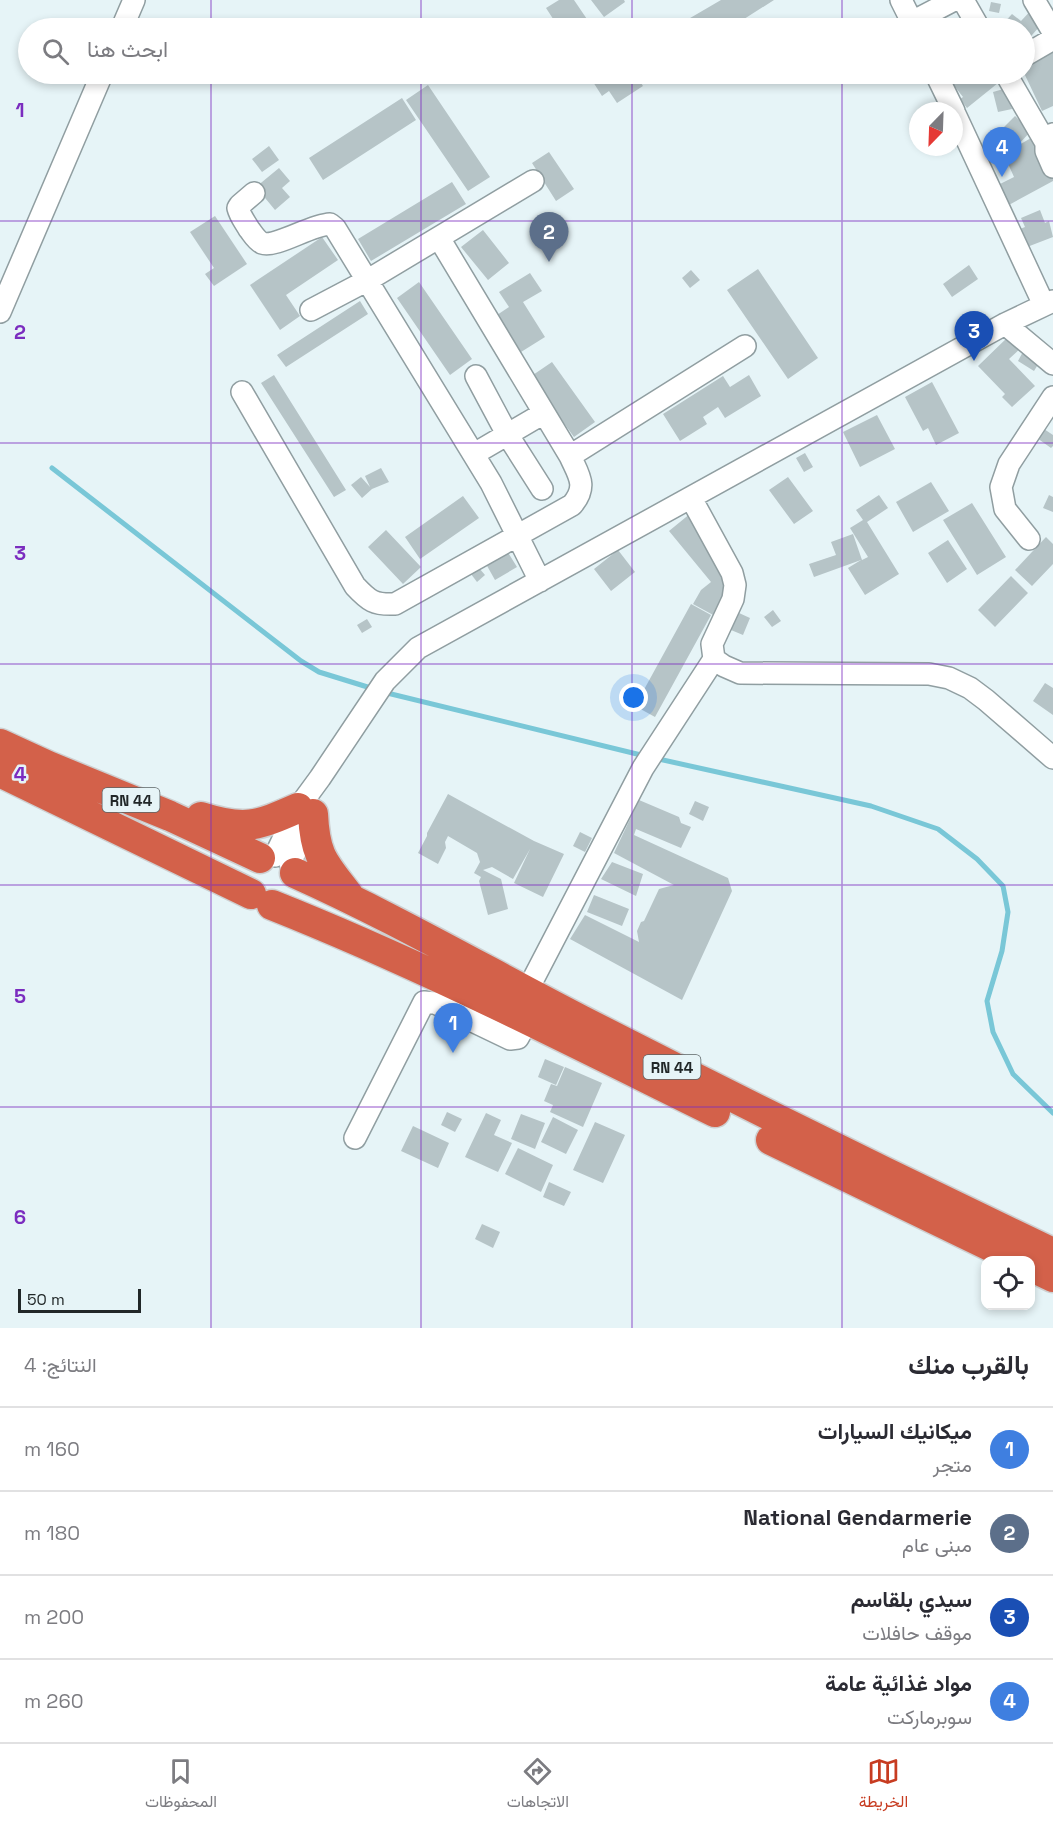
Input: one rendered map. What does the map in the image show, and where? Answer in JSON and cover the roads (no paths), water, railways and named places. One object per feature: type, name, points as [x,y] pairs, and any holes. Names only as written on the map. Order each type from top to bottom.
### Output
[{"type":"highway","name":"RN 44","points":[[0,744],[280,863],[351,898],[527,1006],[922,1215],[1010,1256]]},
{"type":"highway","name":"RN 44","points":[[0,772],[261,899],[527,1006],[728,1096],[1053,1253]]},
{"type":"highway","points":[[170,816],[197,816],[223,824],[241,826],[306,811],[317,850],[324,863],[351,898]]},
{"type":"highway","points":[[253,863],[280,863],[296,886],[292,894],[280,904],[261,899],[247,886],[247,878],[253,863]]},
{"type":"highway","points":[[1035,1268],[1053,1277]]},
{"type":"street","points":[[126,18],[134,0]]},
{"type":"street","points":[[901,0],[910,18]]},
{"type":"street","points":[[925,18],[954,0]]},
{"type":"street","points":[[963,0],[974,18]]},
{"type":"street","points":[[1034,0],[1053,32]]},
{"type":"street","points":[[1035,50],[1053,39]]},
{"type":"street","points":[[0,312],[98,84]]},
{"type":"street","points":[[941,84],[950,102]]},
{"type":"street","points":[[1013,84],[1049,138],[1046,151],[1053,167]]},
{"type":"street","points":[[280,863],[320,778],[385,681],[418,648],[1005,324],[1048,303],[963,129]]},
{"type":"street","points":[[311,310],[368,280],[533,181]]},
{"type":"street","points":[[254,193],[240,205],[239,215],[256,239],[266,244],[275,243],[313,226],[330,224],[335,228],[491,483],[540,581]]},
{"type":"street","points":[[242,392],[355,586],[367,600],[382,605],[395,604],[572,505],[579,496],[582,485],[570,456],[439,237]]},
{"type":"street","points":[[1005,324],[1053,364]]},
{"type":"street","points":[[570,456],[745,346]]},
{"type":"street","points":[[476,376],[507,434],[542,489]]},
{"type":"street","points":[[1029,539],[1005,509],[1001,487],[1009,464],[1053,397]]},
{"type":"street","points":[[474,454],[544,413]]},
{"type":"street","points":[[355,1138],[424,1002],[435,1003],[510,1039],[518,1038],[527,1006],[643,768],[714,659],[712,644],[733,599],[735,585],[732,573],[691,498]]},
{"type":"street","points":[[714,659],[740,673],[929,674],[949,678],[970,688],[987,700],[1053,758]]},
{"type":"waterway","points":[[52,468],[301,661],[319,672],[374,689]]},
{"type":"waterway","points":[[383,692],[645,756]]},
{"type":"waterway","points":[[654,758],[871,806],[938,829],[977,859],[1003,886],[1008,912],[1002,951],[987,1001],[993,1032],[1013,1074],[1053,1113]]},
{"type":"place","name":"مواد غذائية عامة","points":[[1002,177]]},
{"type":"place","name":"National Gendarmerie","points":[[549,262]]},
{"type":"place","name":"سيدي بلقاسم","points":[[974,361]]},
{"type":"place","name":"ميكانيك السيارات","points":[[453,1053]]}]
